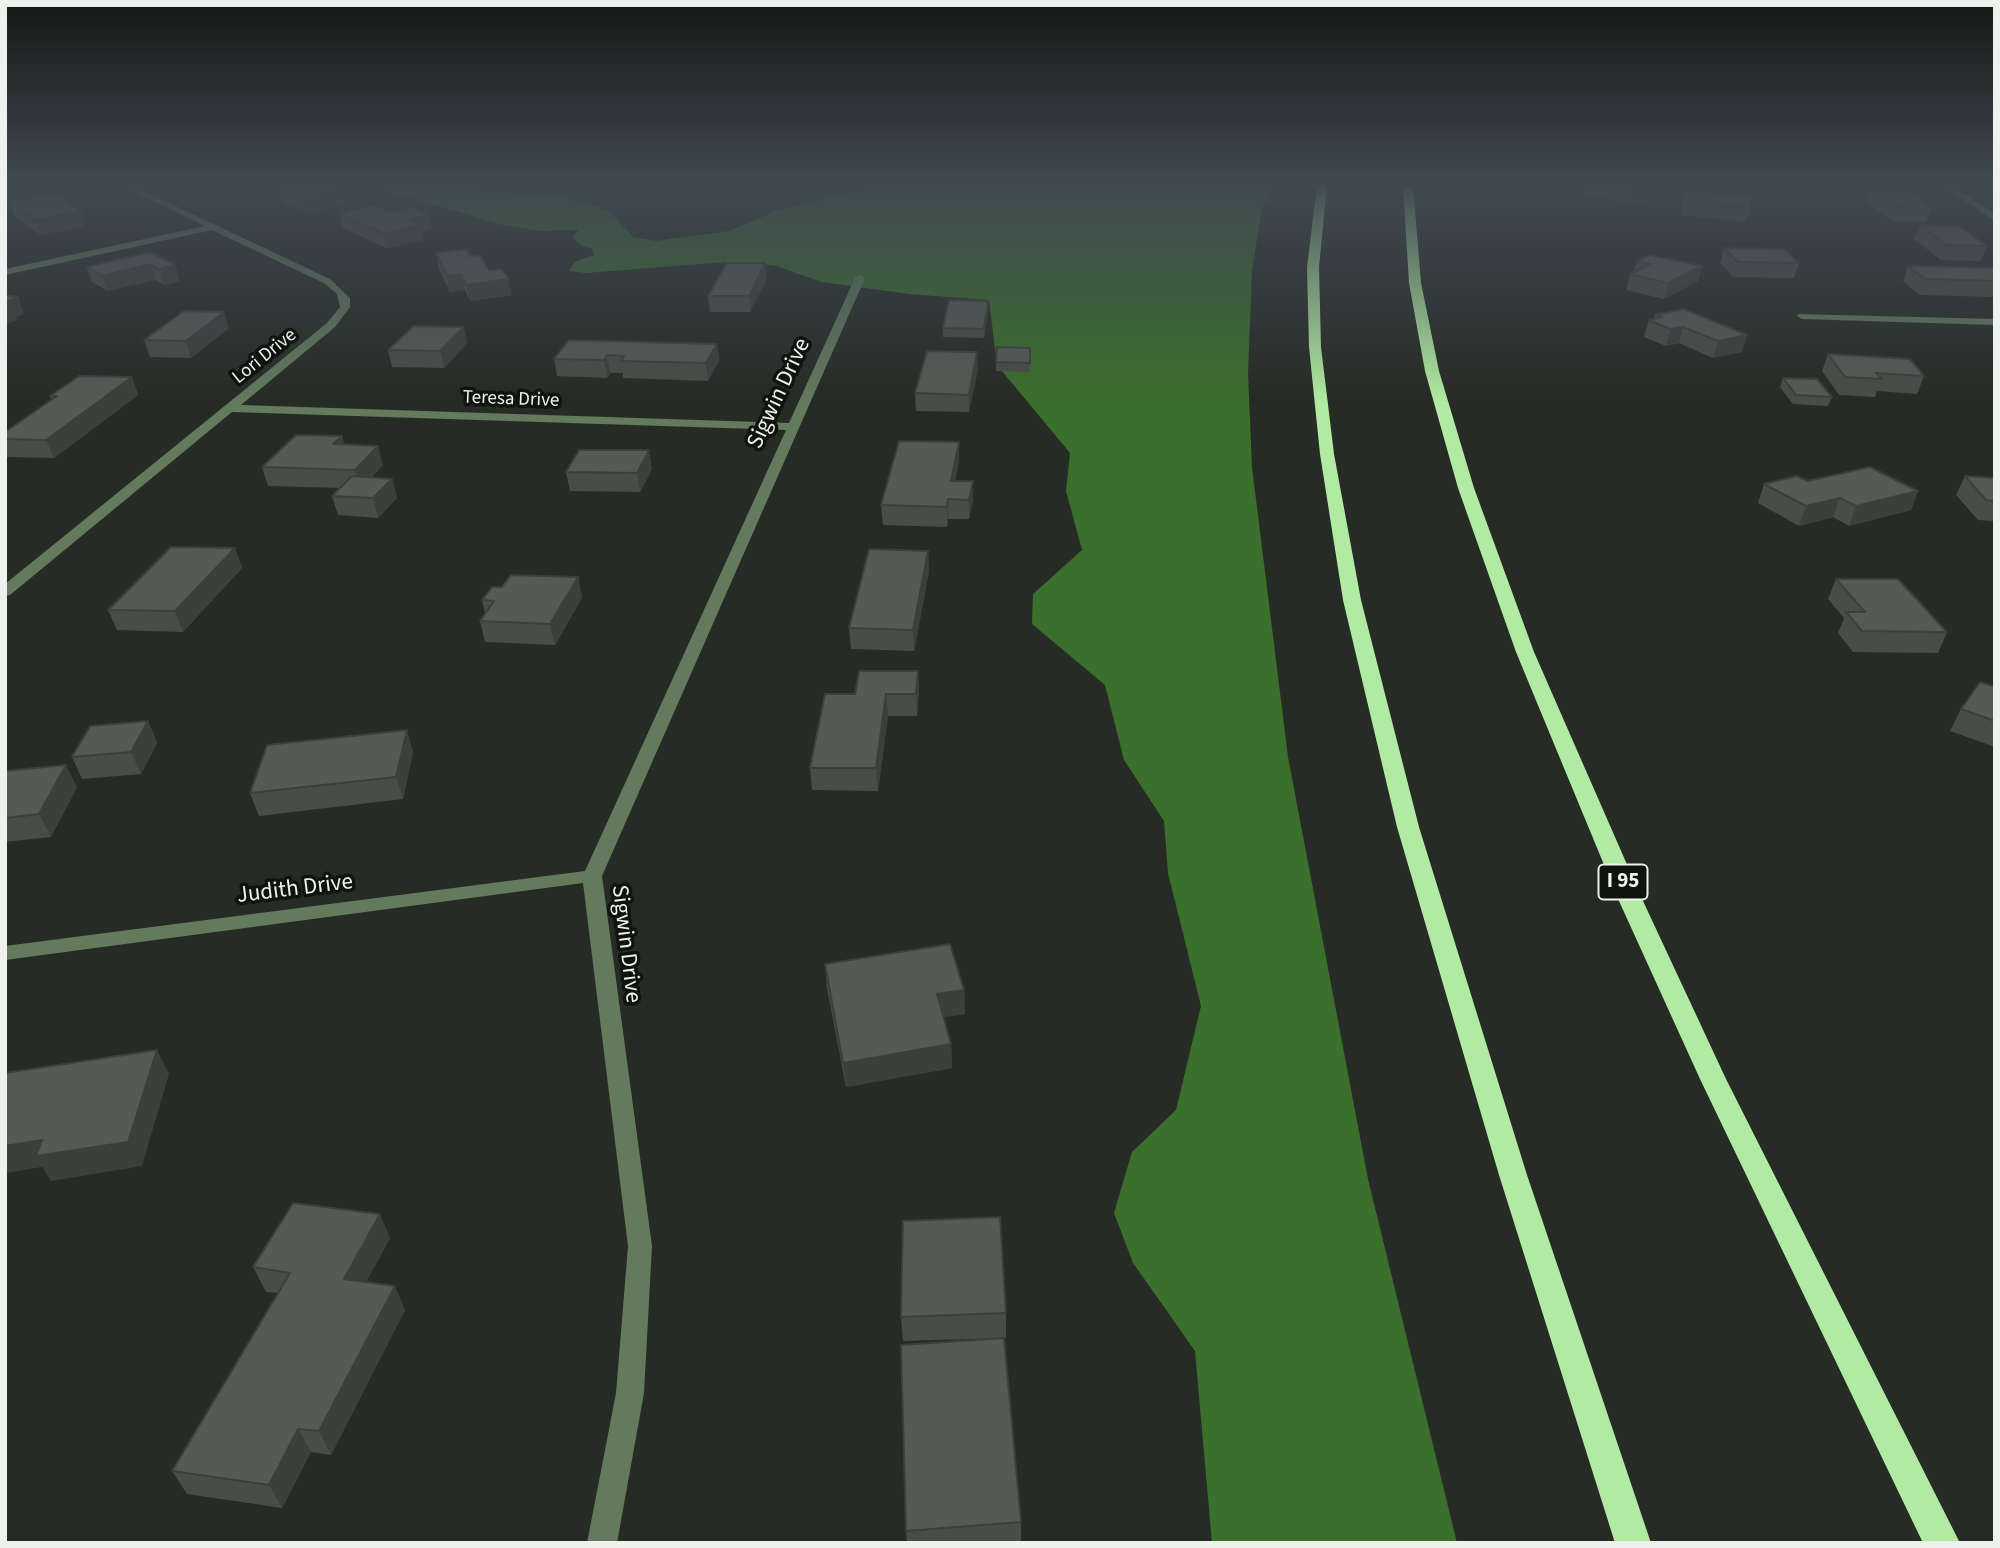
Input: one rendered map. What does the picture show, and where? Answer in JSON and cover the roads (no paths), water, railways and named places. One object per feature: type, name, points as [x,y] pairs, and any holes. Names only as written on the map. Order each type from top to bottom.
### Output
[{"type":"highway","points":[[1314,258],[1315,348],[1327,454],[1352,600],[1408,827],[1521,1202],[1633,1543]]},
{"type":"highway","name":"I 95","points":[[1413,258],[1415,283],[1432,371],[1466,488],[1525,652],[1631,901],[1713,1079],[1942,1543]]},
{"type":"street","points":[[5,272],[69,258]]},
{"type":"street","name":"Lori Drive","points":[[5,592],[331,326],[345,307],[345,298],[327,281],[279,258]]},
{"type":"street","name":"Sigwin Drive","points":[[602,1543],[630,1393],[640,1246],[592,876],[860,278]]},
{"type":"street","points":[[1802,316],[1995,322]]},
{"type":"street","name":"Teresa Drive","points":[[230,408],[792,427]]},
{"type":"street","name":"Judith Drive","points":[[5,953],[592,876]]}]
